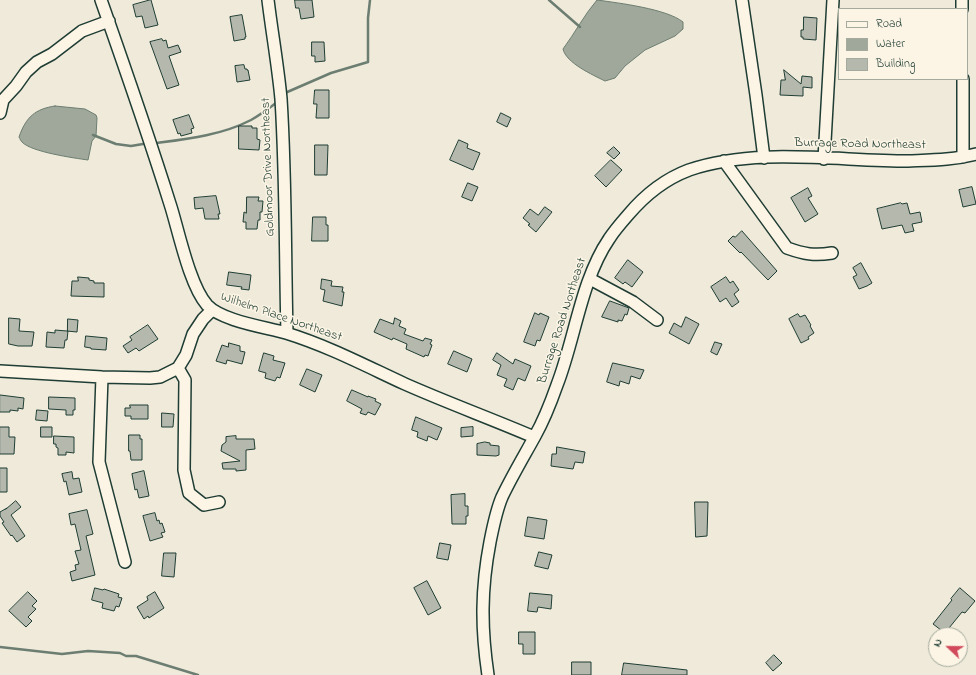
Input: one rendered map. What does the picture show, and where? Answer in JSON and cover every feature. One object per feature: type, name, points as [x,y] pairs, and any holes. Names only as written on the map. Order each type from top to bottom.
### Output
[{"type":"street","name":"Wilhelm Place Northeast","points":[[101,0],[156,162],[191,274],[203,300],[212,310],[226,317],[287,333],[341,354],[406,384],[534,437]]},
{"type":"street","name":"Goldmoor Drive Northeast","points":[[268,0],[278,64],[281,100],[286,199],[287,333]]},
{"type":"street","points":[[742,0],[764,158]]},
{"type":"street","points":[[824,159],[833,0]]},
{"type":"street","points":[[0,113],[4,100],[26,72],[37,62],[52,54],[82,31],[108,21]]},
{"type":"street","points":[[963,80],[963,157]]},
{"type":"street","name":"Burrage Road Northeast","points":[[488,675],[482,618],[483,594],[495,517],[503,496],[543,420],[558,383],[590,279],[608,240],[638,202],[659,186],[681,173],[724,161],[764,158],[940,160],[976,154]]},
{"type":"street","points":[[724,161],[787,248],[800,253],[818,256],[832,253]]},
{"type":"street","points":[[590,279],[633,302],[657,320]]},
{"type":"street","points":[[0,371],[102,377],[150,378],[167,374],[178,368],[186,355],[192,334],[212,310]]},
{"type":"street","points":[[178,368],[185,380],[184,470],[189,493],[204,505],[219,502]]},
{"type":"street","points":[[102,377],[99,462],[125,562]]},
{"type":"water","points":[[597,0],[642,7],[676,17],[683,22],[683,29],[675,36],[645,50],[625,66],[615,78],[605,81],[574,64],[565,54],[563,49]]},
{"type":"water","points":[[55,106],[85,109],[96,115],[96,136],[92,141],[88,160],[43,152],[27,146],[21,141],[19,137],[28,119],[42,109]]},
{"type":"building","points":[[151,0],[158,25],[145,28],[142,16],[136,17],[133,5]]},
{"type":"building","points":[[295,0],[312,0],[314,17],[301,19],[299,8],[296,8]]},
{"type":"building","points":[[242,15],[246,37],[245,39],[234,41],[230,17]]},
{"type":"building","points":[[804,17],[817,18],[816,40],[803,39],[803,37],[801,37]]},
{"type":"building","points":[[162,39],[163,41],[166,40],[168,48],[178,45],[181,52],[169,56],[179,85],[167,89],[150,42]]},
{"type":"building","points":[[312,42],[324,42],[325,61],[315,62],[315,56],[312,56]]},
{"type":"building","points":[[244,65],[245,69],[248,70],[250,80],[237,82],[235,66]]},
{"type":"building","points":[[784,70],[801,84],[802,76],[812,77],[812,88],[803,87],[803,96],[780,95],[781,80],[785,80]]},
{"type":"building","points":[[315,90],[329,90],[329,118],[316,118],[317,104],[314,104]]},
{"type":"building","points":[[501,113],[511,118],[507,127],[497,122]]},
{"type":"building","points":[[189,115],[194,128],[191,129],[192,133],[181,136],[180,133],[178,134],[173,120]]},
{"type":"building","points":[[239,126],[252,126],[252,128],[257,128],[257,139],[260,140],[259,150],[239,149]]},
{"type":"building","points":[[459,140],[468,144],[467,148],[480,153],[473,170],[450,160]]},
{"type":"building","points":[[315,145],[328,145],[327,175],[315,175]]},
{"type":"building","points":[[614,147],[620,153],[614,159],[607,153]]},
{"type":"building","points":[[611,160],[622,170],[606,187],[595,176]]},
{"type":"building","points":[[468,183],[478,187],[472,201],[462,197]]},
{"type":"building","points":[[972,187],[976,204],[963,207],[959,190]]},
{"type":"building","points":[[808,188],[812,196],[808,198],[818,214],[805,222],[791,198]]},
{"type":"building","points":[[216,196],[220,214],[218,214],[219,219],[205,219],[203,208],[195,209],[194,198]]},
{"type":"building","points":[[247,197],[259,197],[258,201],[263,201],[262,212],[260,212],[260,220],[258,220],[257,229],[246,229],[246,222],[243,222],[244,212],[246,213]]},
{"type":"building","points":[[907,203],[910,214],[920,212],[922,222],[912,224],[914,231],[905,233],[902,225],[882,229],[877,209]]},
{"type":"building","points":[[545,207],[552,212],[536,232],[523,218],[530,209],[538,215]]},
{"type":"building","points":[[313,217],[326,217],[326,225],[328,225],[328,241],[312,241]]},
{"type":"building","points":[[742,231],[777,271],[768,280],[728,241]]},
{"type":"building","points":[[628,260],[643,272],[632,287],[625,282],[623,284],[615,278]]},
{"type":"building","points":[[861,263],[872,283],[859,289],[853,277],[857,275],[853,268]]},
{"type":"building","points":[[229,272],[251,275],[249,290],[241,289],[242,287],[227,285]]},
{"type":"building","points":[[78,277],[89,278],[89,280],[94,281],[94,283],[104,283],[104,297],[71,296],[72,281],[78,281]]},
{"type":"building","points":[[726,277],[730,283],[733,281],[739,290],[734,294],[739,302],[732,307],[726,298],[720,302],[711,287]]},
{"type":"building","points":[[322,279],[332,281],[331,286],[343,287],[342,292],[344,292],[342,306],[323,301],[325,290],[321,289]]},
{"type":"building","points":[[610,301],[629,308],[627,315],[625,314],[622,321],[618,320],[618,322],[602,317]]},
{"type":"building","points":[[535,313],[539,315],[540,313],[549,317],[540,341],[537,340],[535,346],[524,342]]},
{"type":"building","points":[[798,314],[800,317],[805,315],[814,333],[808,337],[809,339],[801,343],[789,319]]},
{"type":"building","points":[[686,317],[699,324],[689,344],[669,333],[674,323],[681,327]]},
{"type":"building","points":[[9,318],[20,319],[19,331],[34,332],[32,346],[18,346],[9,344]]},
{"type":"building","points":[[395,318],[401,321],[399,326],[406,329],[404,334],[423,341],[425,338],[432,340],[430,344],[432,345],[428,356],[425,355],[424,357],[406,349],[407,344],[393,338],[392,340],[374,332],[380,319],[393,324]]},
{"type":"building","points":[[68,319],[78,320],[77,332],[68,331],[64,348],[46,347],[47,332],[55,333],[55,330],[67,331]]},
{"type":"building","points":[[148,325],[158,339],[139,351],[136,348],[128,353],[123,346],[132,340],[130,337]]},
{"type":"building","points":[[86,336],[107,338],[106,350],[85,347]]},
{"type":"building","points":[[715,342],[722,344],[717,355],[711,352]]},
{"type":"building","points":[[229,343],[240,346],[240,351],[245,352],[242,364],[227,360],[226,364],[216,361],[222,345],[228,347]]},
{"type":"building","points":[[454,351],[472,359],[467,372],[448,364]]},
{"type":"building","points":[[264,353],[274,356],[273,360],[285,363],[280,378],[277,377],[275,381],[265,378],[266,373],[259,371]]},
{"type":"building","points":[[497,353],[513,364],[515,359],[531,366],[525,381],[518,378],[513,390],[504,386],[507,379],[497,375],[501,365],[493,360]]},
{"type":"building","points":[[613,363],[644,370],[640,379],[631,376],[629,384],[620,381],[619,386],[607,382]]},
{"type":"building","points":[[307,369],[322,375],[315,392],[300,385]]},
{"type":"building","points":[[352,390],[376,399],[375,401],[381,404],[375,415],[368,412],[366,415],[360,413],[362,409],[347,401]]},
{"type":"building","points":[[0,395],[24,398],[23,409],[18,408],[18,411],[10,410],[10,412],[0,412]]},
{"type":"building","points":[[49,397],[75,398],[75,410],[73,410],[73,415],[66,415],[66,410],[49,409]]},
{"type":"building","points":[[130,405],[148,405],[148,419],[131,419],[131,416],[125,416],[125,408],[130,408]]},
{"type":"building","points":[[37,410],[48,411],[47,421],[36,420]]},
{"type":"building","points":[[162,413],[174,414],[173,427],[162,427]]},
{"type":"building","points":[[416,417],[442,428],[437,440],[428,436],[427,441],[417,437],[418,432],[412,430]]},
{"type":"building","points":[[0,427],[9,427],[9,437],[15,437],[14,454],[0,454]]},
{"type":"building","points":[[41,427],[52,427],[52,437],[41,437]]},
{"type":"building","points":[[473,427],[473,436],[461,437],[461,428]]},
{"type":"building","points":[[129,435],[140,435],[140,439],[142,439],[142,460],[131,460],[129,451]]},
{"type":"building","points":[[54,436],[74,437],[74,453],[66,452],[66,455],[58,455],[58,448],[56,447],[56,444],[54,444]]},
{"type":"building","points":[[236,436],[236,439],[254,439],[255,449],[246,450],[246,470],[236,471],[236,469],[223,469],[222,463],[240,461],[221,451],[222,445],[226,442],[226,437]]},
{"type":"building","points":[[485,442],[490,443],[490,445],[499,446],[499,455],[477,455],[477,444]]},
{"type":"building","points":[[557,447],[585,452],[583,463],[575,462],[573,469],[551,466],[552,454],[556,454]]},
{"type":"building","points":[[0,468],[7,468],[7,492],[0,492]]},
{"type":"building","points":[[144,471],[149,496],[139,498],[137,489],[135,490],[132,474]]},
{"type":"building","points":[[72,472],[73,479],[79,478],[82,492],[69,495],[66,481],[64,482],[62,474]]},
{"type":"building","points":[[465,494],[465,506],[468,506],[466,524],[452,524],[451,495]]},
{"type":"building","points":[[16,501],[21,507],[11,515],[25,536],[17,542],[2,523],[4,522],[0,516],[0,512]]},
{"type":"building","points":[[695,502],[708,502],[707,536],[696,537]]},
{"type":"building","points":[[87,510],[93,534],[86,536],[95,575],[72,581],[70,572],[76,570],[75,565],[79,564],[75,551],[81,550],[75,524],[71,525],[69,514]]},
{"type":"building","points":[[155,513],[157,521],[159,520],[160,524],[162,523],[165,532],[161,533],[163,537],[150,541],[143,516]]},
{"type":"building","points":[[528,517],[547,520],[544,539],[525,536]]},
{"type":"building","points":[[440,543],[451,545],[448,560],[437,558]]},
{"type":"building","points":[[539,552],[552,555],[548,569],[535,566]]},
{"type":"building","points":[[164,553],[176,553],[174,577],[162,576]]},
{"type":"building","points":[[427,581],[441,608],[428,615],[414,588]]},
{"type":"building","points":[[95,588],[104,589],[119,594],[118,597],[122,598],[119,607],[116,606],[114,611],[102,608],[103,603],[92,600]]},
{"type":"building","points":[[960,588],[975,601],[965,613],[962,612],[950,627],[937,627],[933,624],[952,600],[951,599]]},
{"type":"building","points":[[28,592],[37,601],[32,606],[36,609],[28,617],[32,621],[26,627],[9,611]]},
{"type":"building","points":[[155,592],[164,608],[149,618],[148,616],[144,619],[137,607],[148,600],[147,597]]},
{"type":"building","points":[[530,593],[552,595],[551,609],[538,607],[537,612],[528,611]]},
{"type":"building","points":[[519,632],[535,632],[535,654],[523,654],[523,644],[519,644]]},
{"type":"building","points":[[774,655],[782,663],[773,671],[766,663]]},
{"type":"building","points":[[572,662],[591,662],[591,675],[572,675]]},
{"type":"building","points":[[624,663],[687,670],[687,675],[622,675]]},
{"type":"waterway","points":[[285,93],[331,73],[368,62],[368,18],[370,0]]},
{"type":"waterway","points":[[549,0],[580,27]]},
{"type":"waterway","points":[[157,143],[217,133],[251,120],[276,103]]},
{"type":"waterway","points":[[93,135],[116,144],[131,146],[143,144]]},
{"type":"waterway","points":[[0,647],[62,654],[88,651],[120,653],[126,656],[136,656],[198,675]]}]
